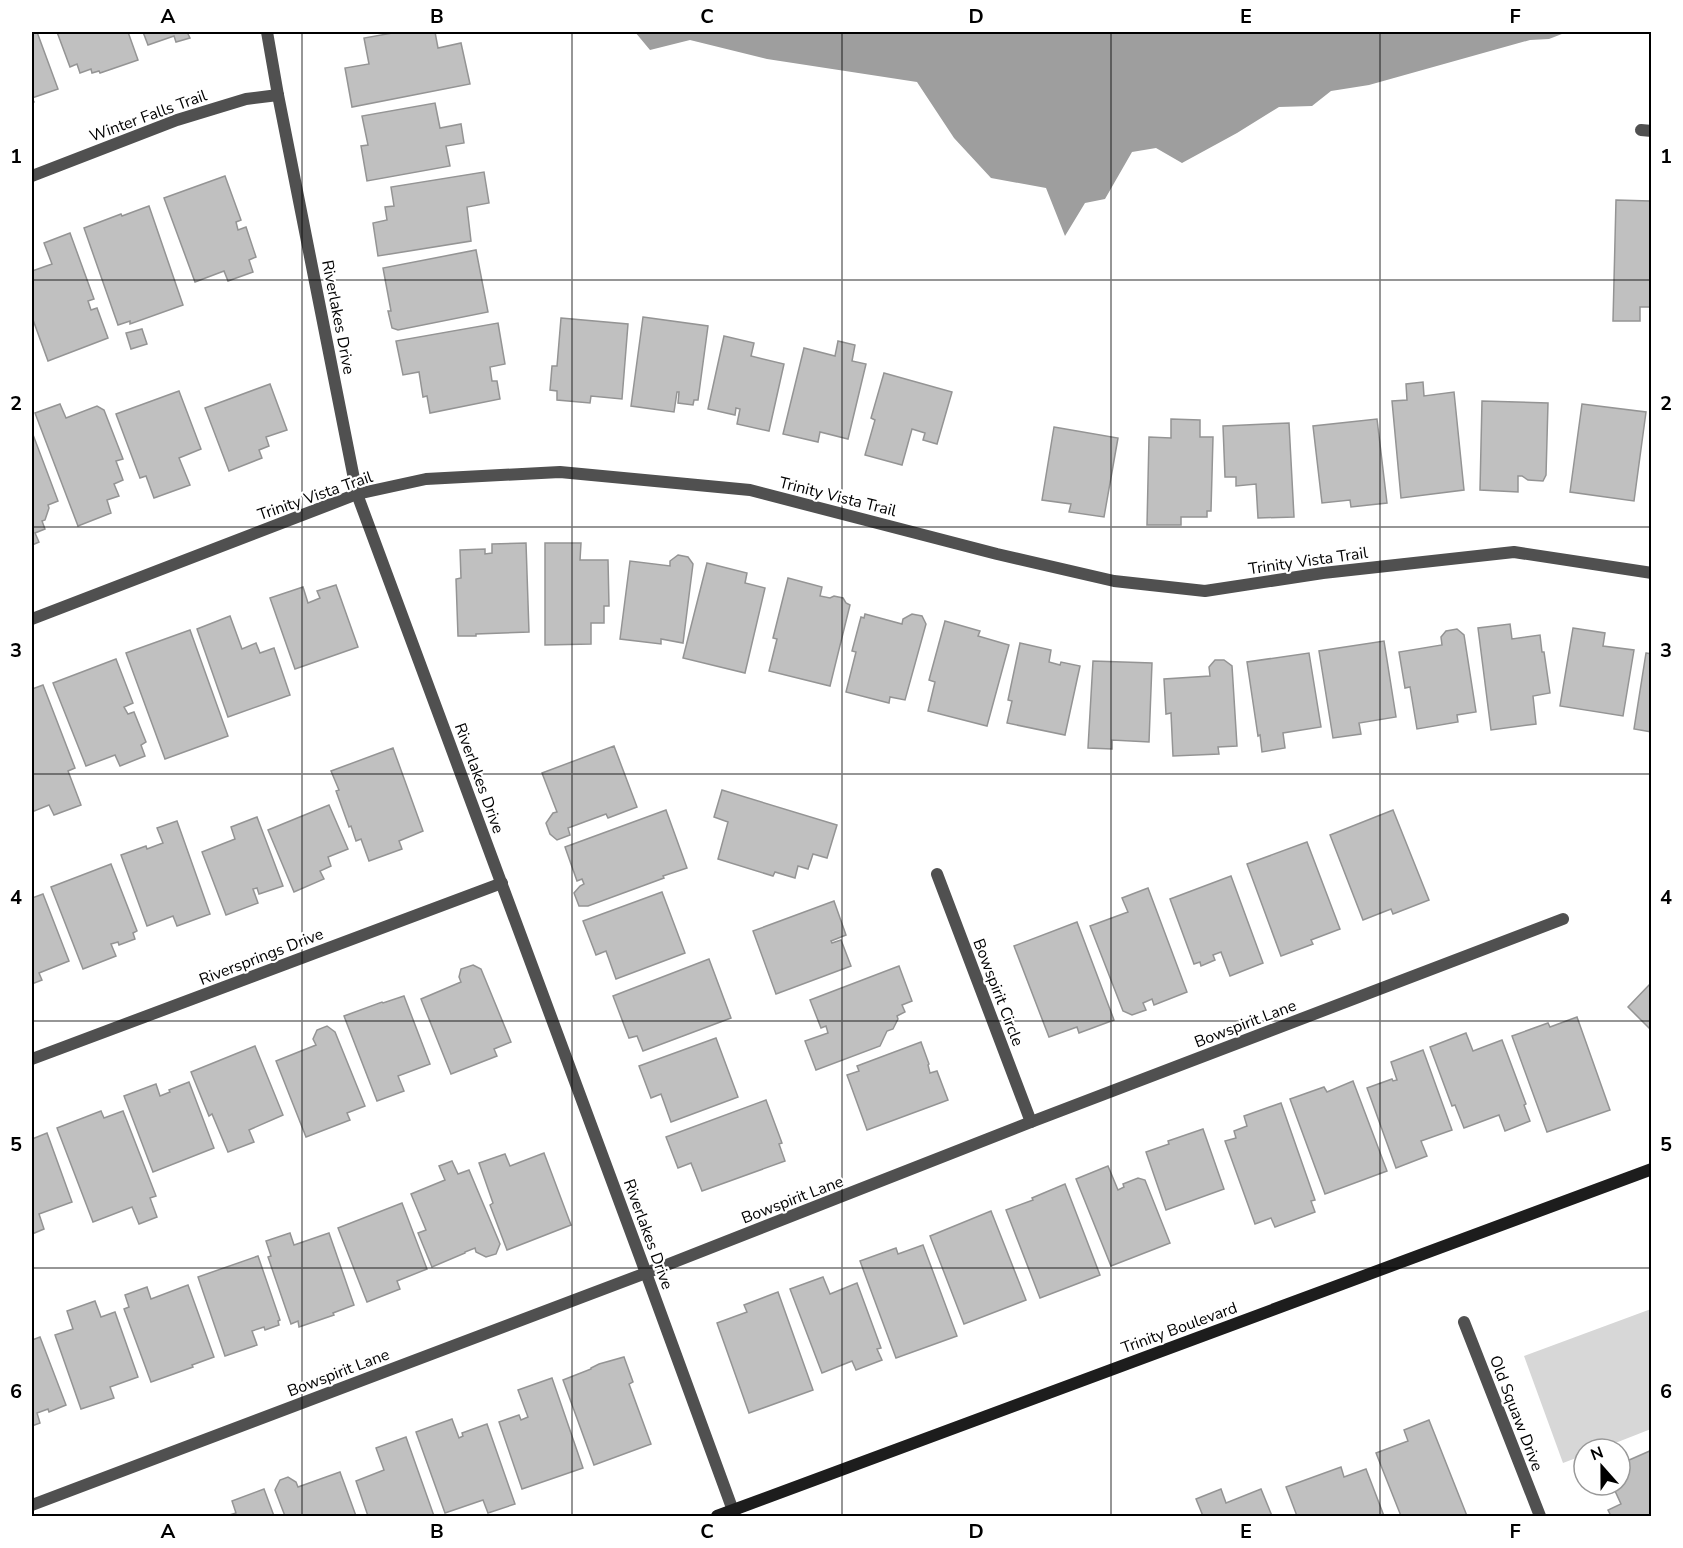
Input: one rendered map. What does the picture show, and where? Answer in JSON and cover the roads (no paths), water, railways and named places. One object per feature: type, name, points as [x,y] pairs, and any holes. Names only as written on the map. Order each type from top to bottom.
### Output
[{"type":"main road","name":"Trinity Boulevard","points":[[717,1516],[734,1514],[1652,1169]]},
{"type":"street","name":"Riverlakes Drive","points":[[267,32],[357,494],[734,1514]]},
{"type":"street","name":"Winter Falls Trail","points":[[32,176],[177,120],[246,99],[278,94]]},
{"type":"street","name":"Trinity Vista Trail","points":[[32,619],[357,494],[426,479],[560,472],[750,490],[997,554],[1114,581],[1205,591],[1323,573],[1514,552],[1652,573]]},
{"type":"street","name":"Bowspirit Circle","points":[[937,874],[1031,1122]]},
{"type":"street","name":"Riversprings Drive","points":[[32,1059],[502,883]]},
{"type":"street","name":"Bowspirit Lane","points":[[32,1505],[646,1274],[1031,1122],[1563,919]]},
{"type":"street","name":"Old Squaw Drive","points":[[1464,1322],[1540,1516]]}]
